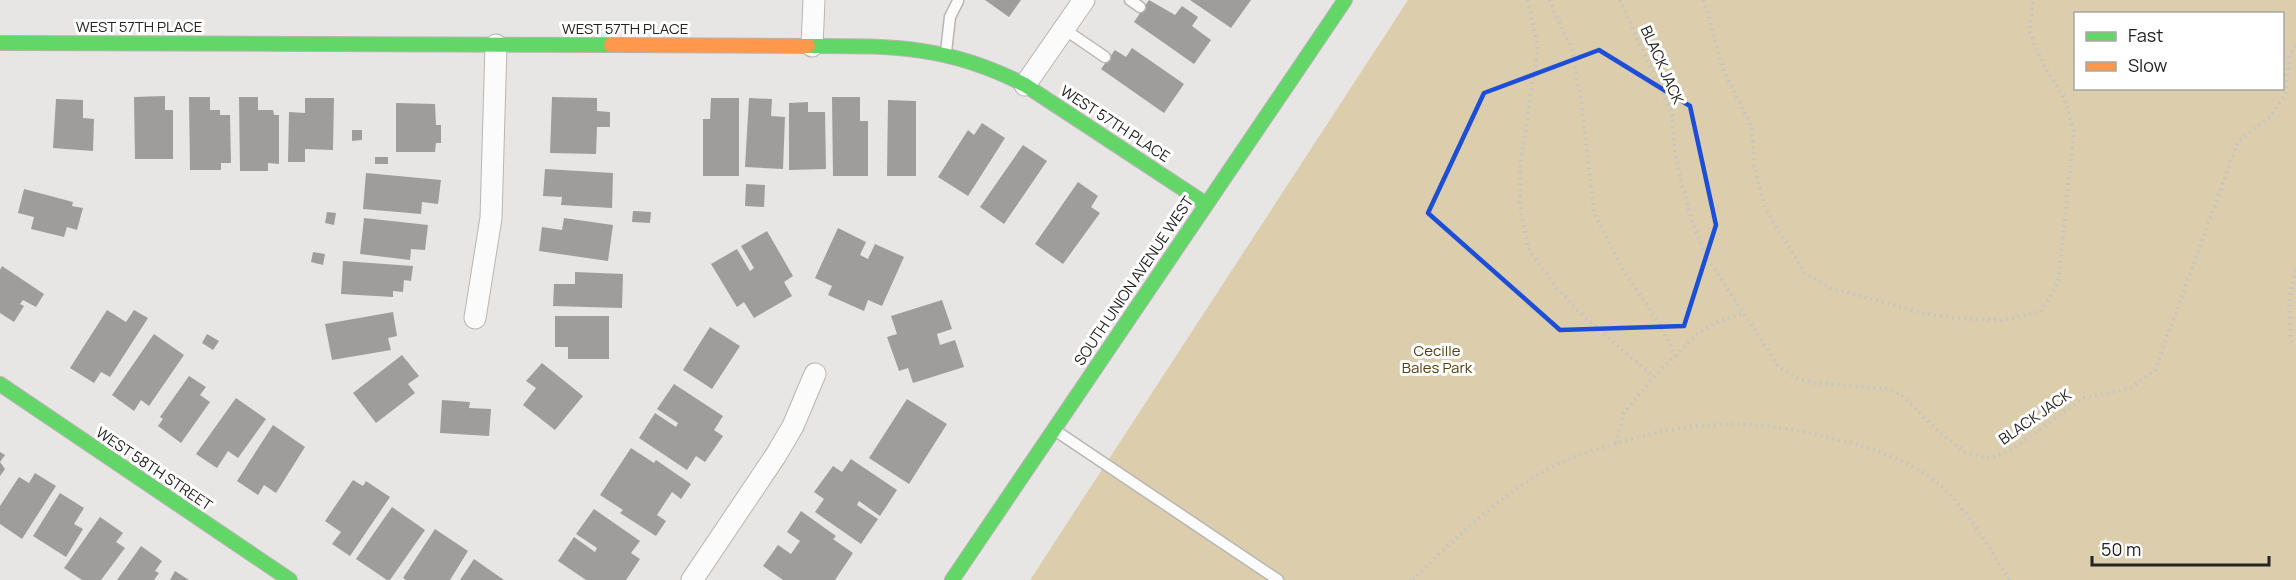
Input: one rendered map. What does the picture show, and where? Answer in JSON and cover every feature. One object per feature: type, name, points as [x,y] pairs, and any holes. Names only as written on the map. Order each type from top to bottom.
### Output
[{"type":"street","points":[[812,46],[814,0]]},
{"type":"street","points":[[1025,86],[1084,0]]},
{"type":"street","name":"SOUTH UNION AVENUE WEST","points":[[952,580],[1345,0]]},
{"type":"street","name":"WEST 57TH PLACE","points":[[0,43],[892,46],[946,52],[1000,71],[1206,204]]},
{"type":"street","points":[[475,318],[491,218],[496,45]]},
{"type":"street","points":[[692,580],[793,426],[816,374]]},
{"type":"street","name":"WEST 58TH STREET","points":[[0,384],[290,580]]},
{"type":"lane","points":[[1130,0],[1140,7]]},
{"type":"lane","points":[[946,52],[950,17],[958,1]]},
{"type":"lane","points":[[1064,29],[1105,57]]},
{"type":"lane","points":[[1054,429],[1278,580]]},
{"type":"path","points":[[1528,0],[1538,49],[1521,158],[1520,203],[1528,248],[1557,288],[1581,314],[1654,377]]},
{"type":"path","points":[[1549,0],[1572,50],[1581,100],[1594,213],[1623,270],[1648,306],[1677,357]]},
{"type":"path","name":"BLACK JACK","points":[[1620,0],[1673,117],[1673,142],[1692,224],[1706,256],[1779,367],[1797,378],[1824,385],[1888,389],[1900,394],[1939,432],[1966,453],[1987,458],[2002,454],[2084,398],[2131,388],[2155,370],[2238,142],[2272,115],[2285,95],[2290,54],[2296,45]]},
{"type":"path","points":[[1704,0],[1724,70],[1752,128],[1754,164],[1765,208],[1805,273],[1831,288],[1895,306],[1964,319],[2001,320],[2041,312],[2058,284],[2062,254],[2074,131],[2064,97],[2044,66],[2029,31],[2033,0]]},
{"type":"path","points":[[2296,270],[2289,301],[2291,341],[2296,344]]},
{"type":"path","points":[[1615,444],[1623,414],[1654,377],[1677,357],[1697,334],[1715,323],[1744,313]]},
{"type":"path","points":[[1413,580],[1466,529],[1517,489],[1572,457],[1655,431],[1734,422],[1795,430],[1837,439],[1892,457],[1926,475],[1967,515],[2009,580]]},
{"type":"highlighted area","points":[[1599,50],[1690,106],[1716,225],[1684,326],[1560,330],[1428,213],[1484,93]]},
{"type":"green space","name":"Cecille Bales Park","points":[[1408,0],[2296,0],[2296,580],[1030,580]]},
{"type":"building","points":[[985,0],[1021,0],[1009,17]]},
{"type":"building","points":[[1149,0],[1175,15],[1182,6],[1198,17],[1192,26],[1211,40],[1194,64],[1134,22]]},
{"type":"building","points":[[1190,0],[1251,0],[1231,28]]},
{"type":"building","points":[[1132,48],[1184,84],[1164,113],[1101,69],[1115,50],[1126,57]]},
{"type":"building","points":[[165,96],[165,110],[173,110],[173,159],[135,159],[134,97]]},
{"type":"building","points":[[189,97],[210,97],[210,110],[220,110],[220,115],[230,115],[231,163],[221,163],[221,170],[190,170]]},
{"type":"building","points":[[239,97],[258,97],[258,110],[273,110],[274,115],[279,115],[279,164],[268,163],[268,171],[240,171]]},
{"type":"building","points":[[552,97],[597,98],[597,111],[610,112],[610,127],[597,127],[596,154],[550,153]]},
{"type":"building","points":[[832,97],[860,97],[860,121],[868,121],[868,176],[833,176]]},
{"type":"building","points":[[305,98],[334,98],[333,150],[305,149],[305,162],[288,162],[289,112],[305,113]]},
{"type":"building","points":[[711,98],[739,98],[739,176],[703,176],[703,119],[710,119]]},
{"type":"building","points":[[749,98],[772,99],[771,116],[785,117],[783,169],[745,167]]},
{"type":"building","points":[[56,99],[83,100],[83,118],[94,119],[93,151],[53,148]]},
{"type":"building","points":[[888,100],[916,101],[916,176],[887,176]]},
{"type":"building","points":[[808,102],[808,112],[825,112],[826,169],[789,170],[789,103]]},
{"type":"building","points":[[396,103],[435,104],[436,125],[441,125],[441,143],[436,143],[435,152],[396,152]]},
{"type":"building","points":[[982,123],[1005,138],[968,196],[938,177],[968,130],[974,135]]},
{"type":"building","points":[[352,130],[362,130],[362,140],[352,141]]},
{"type":"building","points":[[1023,145],[1047,161],[1004,224],[980,207]]},
{"type":"building","points":[[375,157],[388,157],[388,164],[375,164]]},
{"type":"building","points":[[545,169],[613,173],[612,208],[561,205],[562,197],[543,196]]},
{"type":"building","points":[[366,173],[441,180],[438,204],[422,202],[421,214],[363,209]]},
{"type":"building","points":[[1078,182],[1098,196],[1091,207],[1100,213],[1063,264],[1035,244]]},
{"type":"building","points":[[746,184],[765,185],[764,207],[745,206]]},
{"type":"building","points":[[24,189],[73,202],[72,206],[83,208],[77,230],[67,227],[64,237],[31,229],[34,217],[18,213]]},
{"type":"building","points":[[633,211],[651,212],[650,223],[632,222]]},
{"type":"building","points":[[327,212],[336,213],[334,225],[325,223]]},
{"type":"building","points":[[364,218],[428,225],[425,250],[411,249],[410,260],[360,254]]},
{"type":"building","points":[[564,218],[613,225],[608,261],[539,251],[542,227],[562,230]]},
{"type":"building","points":[[838,228],[866,242],[860,255],[868,259],[875,244],[904,257],[882,306],[868,300],[864,311],[828,295],[832,286],[815,278]]},
{"type":"building","points":[[767,231],[793,276],[784,282],[792,296],[754,318],[744,302],[737,307],[711,264],[737,249],[750,271],[754,268],[741,246]]},
{"type":"building","points":[[313,252],[325,254],[323,265],[311,262]]},
{"type":"building","points":[[343,261],[413,266],[411,281],[404,280],[403,292],[393,291],[393,297],[341,294]]},
{"type":"building","points":[[2,266],[44,294],[36,307],[23,300],[20,304],[24,306],[14,322],[0,313],[0,270]]},
{"type":"building","points":[[575,272],[623,274],[622,308],[553,306],[554,284],[575,284]]},
{"type":"building","points":[[942,300],[952,329],[937,334],[940,345],[955,340],[964,367],[913,383],[908,368],[899,371],[887,337],[897,334],[891,316]]},
{"type":"building","points":[[107,310],[126,322],[134,310],[148,318],[110,377],[101,372],[94,383],[70,368]]},
{"type":"building","points":[[393,312],[397,336],[388,338],[391,350],[332,360],[325,324]]},
{"type":"building","points":[[555,316],[609,316],[609,359],[568,359],[568,347],[555,347]]},
{"type":"building","points":[[710,327],[740,346],[712,389],[683,370]]},
{"type":"building","points":[[154,334],[184,355],[149,406],[141,400],[134,411],[112,395]]},
{"type":"building","points":[[207,334],[219,341],[213,350],[202,343]]},
{"type":"building","points":[[402,355],[419,376],[408,384],[415,393],[376,423],[353,393]]},
{"type":"building","points":[[542,363],[583,396],[555,430],[523,405],[536,388],[526,381]]},
{"type":"building","points":[[189,376],[206,387],[200,395],[210,402],[181,443],[158,426],[163,419],[160,417]]},
{"type":"building","points":[[674,384],[723,416],[714,430],[723,436],[705,462],[696,456],[687,470],[639,438],[655,413],[676,427],[678,423],[657,409]]},
{"type":"building","points":[[236,398],[266,419],[238,458],[228,451],[217,468],[196,454]]},
{"type":"building","points":[[907,399],[947,424],[909,484],[869,458]]},
{"type":"building","points":[[442,400],[470,402],[469,408],[491,409],[489,436],[440,433]]},
{"type":"building","points":[[273,425],[305,447],[276,493],[264,485],[258,495],[237,481]]},
{"type":"building","points":[[631,448],[654,463],[656,460],[691,484],[681,499],[672,492],[657,515],[666,521],[656,536],[620,513],[623,510],[600,495]]},
{"type":"building","points":[[0,452],[5,455],[0,462]]},
{"type":"building","points":[[851,459],[897,490],[880,516],[859,501],[857,505],[878,519],[861,544],[815,512],[824,499],[814,492],[833,466],[842,472]]},
{"type":"building","points":[[0,462],[5,469],[0,476]]},
{"type":"building","points":[[35,473],[56,486],[22,539],[0,524],[0,506],[19,477],[29,483]]},
{"type":"building","points":[[353,480],[363,486],[366,481],[390,497],[350,556],[332,544],[341,532],[325,521]]},
{"type":"building","points":[[60,493],[84,508],[74,524],[83,529],[66,557],[33,536]]},
{"type":"building","points":[[392,507],[425,530],[390,580],[387,580],[356,559]]},
{"type":"building","points":[[594,509],[640,541],[631,553],[640,559],[626,580],[586,580],[558,561],[574,537],[595,552],[597,548],[576,534]]},
{"type":"building","points":[[801,511],[836,536],[833,539],[853,553],[835,580],[783,580],[763,566],[778,545],[791,554],[800,541],[787,532]]},
{"type":"building","points":[[100,517],[123,533],[116,542],[125,548],[101,580],[82,580],[64,568]]},
{"type":"building","points":[[435,529],[468,551],[450,580],[406,580],[403,578]]},
{"type":"building","points":[[141,546],[162,561],[155,571],[159,573],[154,580],[117,580]]},
{"type":"building","points":[[474,559],[504,580],[460,580]]},
{"type":"building","points":[[175,571],[189,580],[170,580]]},
{"type":"traffic: fast","points":[[952,580],[1345,0]]},
{"type":"traffic: fast","points":[[0,43],[611,45]]},
{"type":"traffic: fast","points":[[808,46],[867,46],[919,51],[945,55],[997,72],[1025,85],[1206,204]]},
{"type":"traffic: fast","points":[[0,384],[290,580]]},
{"type":"traffic: slow","points":[[611,45],[808,46]]}]
